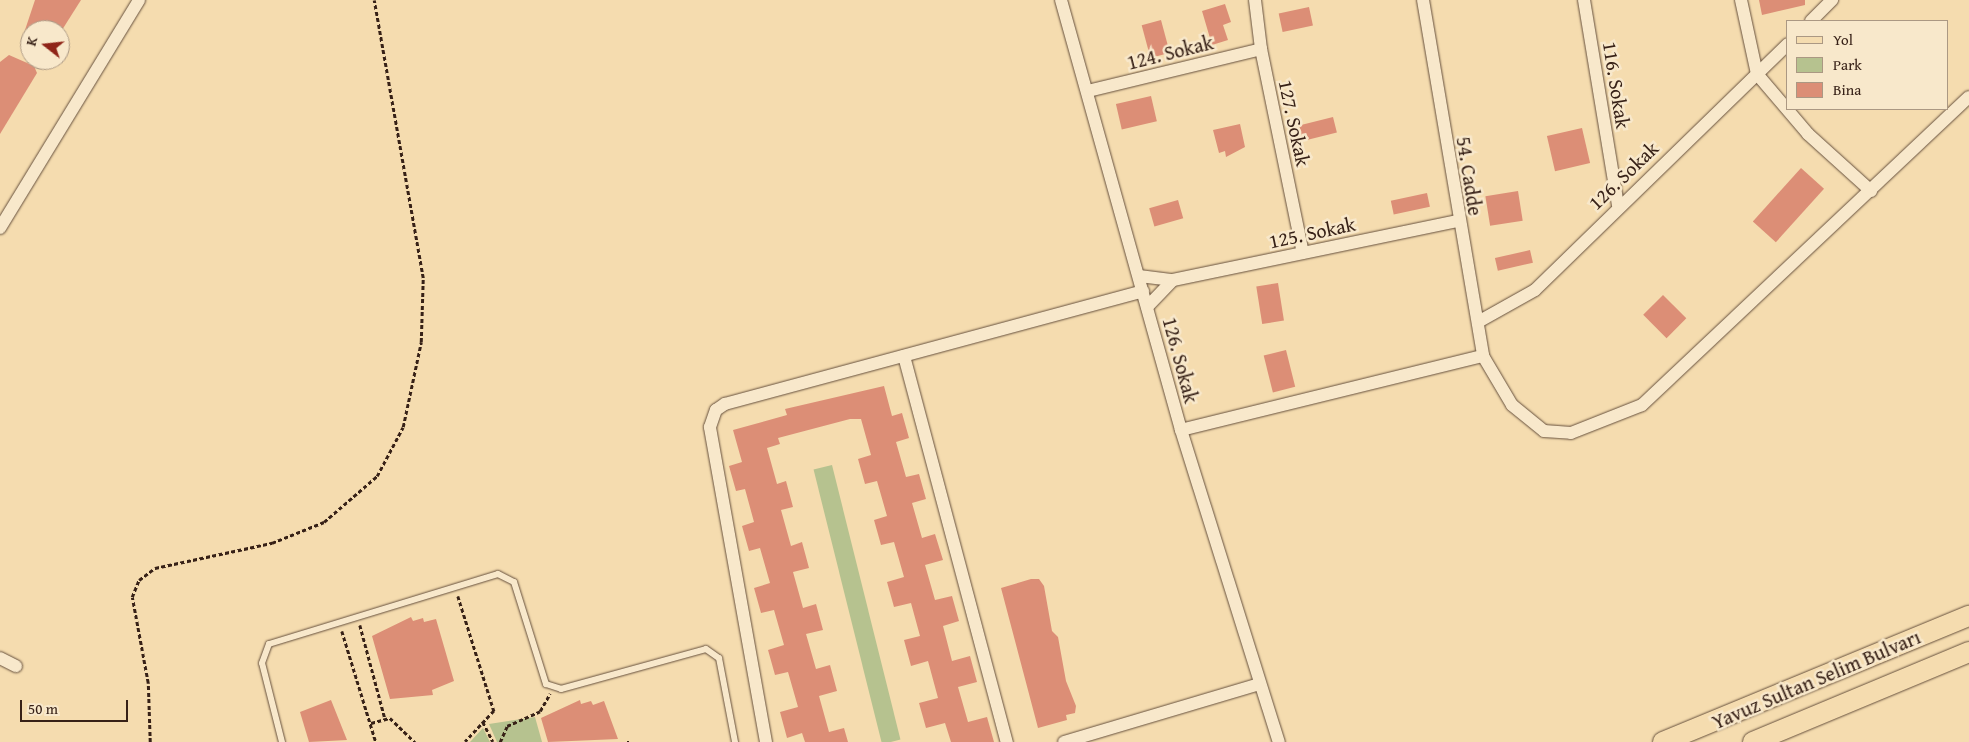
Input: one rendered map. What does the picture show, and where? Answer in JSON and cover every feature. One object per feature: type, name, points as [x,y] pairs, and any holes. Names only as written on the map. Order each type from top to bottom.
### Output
[{"type":"main road","name":"Yavuz Sultan Selim Bulvarı","points":[[1663,742],[1969,616]]},
{"type":"main road","name":"Yavuz Sultan Selim Bulvarı","points":[[1753,742],[1969,652]]},
{"type":"street","points":[[0,228],[139,0]]},
{"type":"street","name":"126. Sokak","points":[[1062,0],[1180,430],[1482,356]]},
{"type":"street","name":"127. Sokak","points":[[1255,0],[1261,49],[1303,253]]},
{"type":"street","name":"54. Cadde","points":[[1423,0],[1458,221],[1478,322],[1482,356]]},
{"type":"street","name":"116. Sokak","points":[[1584,0],[1618,205]]},
{"type":"street","points":[[1742,0],[1757,74],[1786,108]]},
{"type":"street","points":[[1812,20],[1832,0]]},
{"type":"street","name":"126. Sokak","points":[[1478,322],[1535,290],[1618,205],[1786,46]]},
{"type":"street","name":"124. Sokak","points":[[1088,91],[1261,49]]},
{"type":"street","points":[[1482,356],[1512,405],[1544,431],[1571,433],[1598,425],[1642,405],[1969,97]]},
{"type":"street","points":[[1788,110],[1808,134],[1871,191]]},
{"type":"street","name":"125. Sokak","points":[[1139,276],[1173,280],[1458,221]]},
{"type":"street","points":[[1147,307],[1173,280]]},
{"type":"street","points":[[766,742],[710,427],[716,410],[725,404],[1143,291]]},
{"type":"street","points":[[904,356],[1008,742]]},
{"type":"street","points":[[1180,430],[1279,742]]},
{"type":"street","points":[[0,658],[16,666]]},
{"type":"street","points":[[1064,742],[1260,684]]},
{"type":"lane","points":[[282,742],[262,663],[265,649],[275,641],[498,574],[514,582],[543,680],[553,688],[706,649],[719,658],[735,742]]},
{"type":"path","points":[[150,742],[148,683],[132,597],[139,580],[155,568],[272,543],[324,522],[377,476],[403,427],[421,342],[423,278],[374,0]]},
{"type":"path","points":[[455,587],[494,711],[465,742]]},
{"type":"path","points":[[358,616],[385,718],[415,742]]},
{"type":"path","points":[[339,622],[376,742]]},
{"type":"path","points":[[500,742],[507,726],[540,711],[553,688]]},
{"type":"path","points":[[370,723],[385,718]]},
{"type":"path","points":[[484,722],[493,742]]},
{"type":"green space","points":[[832,465],[900,740],[881,742],[814,470]]},
{"type":"green space","points":[[535,717],[542,742],[497,742],[489,724]]},
{"type":"green space","points":[[483,728],[490,742],[470,742]]},
{"type":"building","points":[[35,0],[81,0],[68,20],[28,20]]},
{"type":"building","points":[[1759,0],[1805,0],[1805,5],[1762,15]]},
{"type":"building","points":[[1225,4],[1231,22],[1223,25],[1228,40],[1212,45],[1202,11]]},
{"type":"building","points":[[1309,7],[1313,26],[1283,32],[1279,13]]},
{"type":"building","points":[[1161,20],[1170,53],[1150,58],[1142,25]]},
{"type":"building","points":[[9,55],[20,60],[20,70],[36,70],[37,73],[0,134],[0,62]]},
{"type":"building","points":[[1151,96],[1157,121],[1122,129],[1116,104]]},
{"type":"building","points":[[1333,117],[1337,133],[1303,141],[1299,125]]},
{"type":"building","points":[[1240,124],[1245,147],[1226,157],[1225,151],[1219,153],[1213,130]]},
{"type":"building","points":[[1582,128],[1590,163],[1555,171],[1547,136]]},
{"type":"building","points":[[1801,168],[1824,189],[1776,242],[1753,222]]},
{"type":"building","points":[[1518,191],[1523,221],[1490,226],[1485,196]]},
{"type":"building","points":[[1427,193],[1430,207],[1394,214],[1391,201]]},
{"type":"building","points":[[1178,200],[1183,218],[1154,227],[1149,208]]},
{"type":"building","points":[[1530,250],[1533,263],[1498,271],[1495,258]]},
{"type":"building","points":[[1278,283],[1284,321],[1262,324],[1256,286]]},
{"type":"building","points":[[1663,295],[1686,318],[1667,338],[1643,315]]},
{"type":"building","points":[[1286,350],[1295,387],[1273,392],[1264,356]]},
{"type":"building","points":[[884,386],[892,416],[902,413],[909,438],[896,442],[906,477],[919,474],[926,499],[912,503],[922,538],[935,534],[943,560],[925,565],[935,600],[952,596],[959,621],[943,626],[952,661],[970,656],[977,682],[958,687],[968,722],[987,717],[994,742],[951,742],[945,723],[926,728],[919,703],[938,698],[928,661],[911,666],[904,640],[920,636],[911,603],[894,607],[887,582],[904,577],[894,542],[881,545],[874,520],[887,516],[877,481],[865,484],[858,459],[871,455],[861,419],[850,419],[778,438],[780,444],[767,448],[777,484],[786,481],[793,507],[781,510],[791,546],[802,542],[809,568],[793,572],[803,608],[816,604],[823,630],[806,634],[816,669],[830,665],[837,691],[819,696],[829,732],[844,728],[848,742],[805,742],[802,733],[787,738],[780,712],[798,707],[788,672],[775,675],[768,650],[784,645],[774,610],[761,613],[754,588],[770,583],[760,548],[749,551],[742,526],[754,522],[745,489],[736,491],[729,466],[742,462],[733,430],[787,415],[785,409]]},
{"type":"building","points":[[1031,579],[1039,579],[1044,586],[1052,631],[1058,637],[1066,681],[1076,706],[1075,713],[1066,715],[1067,720],[1038,728],[1001,588]]},
{"type":"building","points":[[411,617],[413,621],[423,618],[424,622],[436,619],[454,681],[432,690],[433,695],[390,699],[372,636]]},
{"type":"building","points":[[331,700],[347,740],[309,742],[300,712]]},
{"type":"building","points":[[580,700],[581,704],[591,701],[593,705],[604,701],[618,739],[548,742],[541,718]]}]
